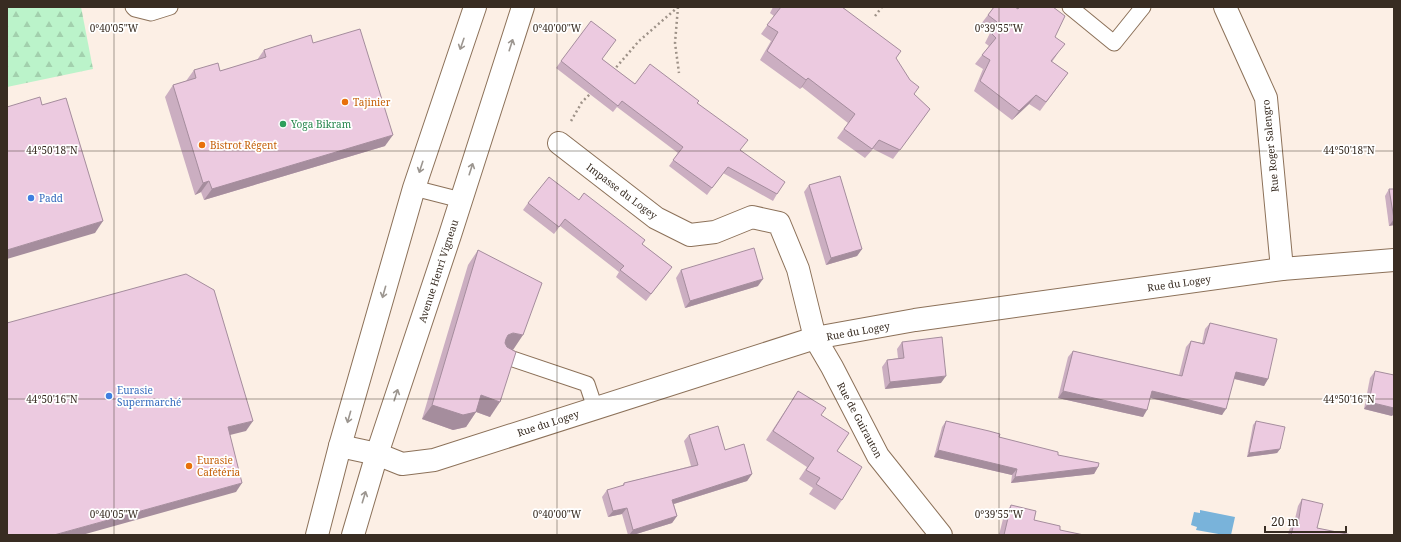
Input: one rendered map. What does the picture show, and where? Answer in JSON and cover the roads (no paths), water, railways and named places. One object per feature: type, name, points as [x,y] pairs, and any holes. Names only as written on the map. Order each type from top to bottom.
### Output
[{"type":"street","points":[[317,535],[340,446],[414,188],[475,7]]},
{"type":"street","name":"Avenue Henri Vigneau","points":[[353,535],[377,454],[523,7]]},
{"type":"street","name":"Rue Roger Salengro","points":[[1225,7],[1266,98],[1282,269]]},
{"type":"street","name":"Impasse du Logey","points":[[559,143],[656,218],[690,235],[715,232],[752,217],[780,223],[798,269],[816,338]]},
{"type":"street","name":"Rue du Logey","points":[[340,446],[377,454],[402,464],[434,460],[816,338],[915,320],[1282,269],[1394,260]]},
{"type":"street","name":"Rue de Guirauton","points":[[816,338],[878,456],[941,535]]},
{"type":"lane","points":[[134,7],[135,9],[151,13],[170,7]]},
{"type":"lane","points":[[1070,7],[1114,42],[1143,7]]},
{"type":"lane","points":[[414,188],[461,200]]},
{"type":"lane","points":[[504,356],[587,384],[595,408]]},
{"type":"water","points":[[1200,510],[1235,517],[1231,535],[1196,530],[1197,527],[1191,525],[1194,512],[1200,513]]},
{"type":"place","name":"Tajinier","points":[[345,102]]},
{"type":"place","name":"Yoga Bikram","points":[[283,124]]},
{"type":"place","name":"Bistrot Régent","points":[[202,145]]},
{"type":"place","name":"Padd","points":[[31,198]]},
{"type":"place","name":"Eurasie Supermarché","points":[[109,396]]},
{"type":"place","name":"Eurasie Cafétéria","points":[[189,466]]}]
